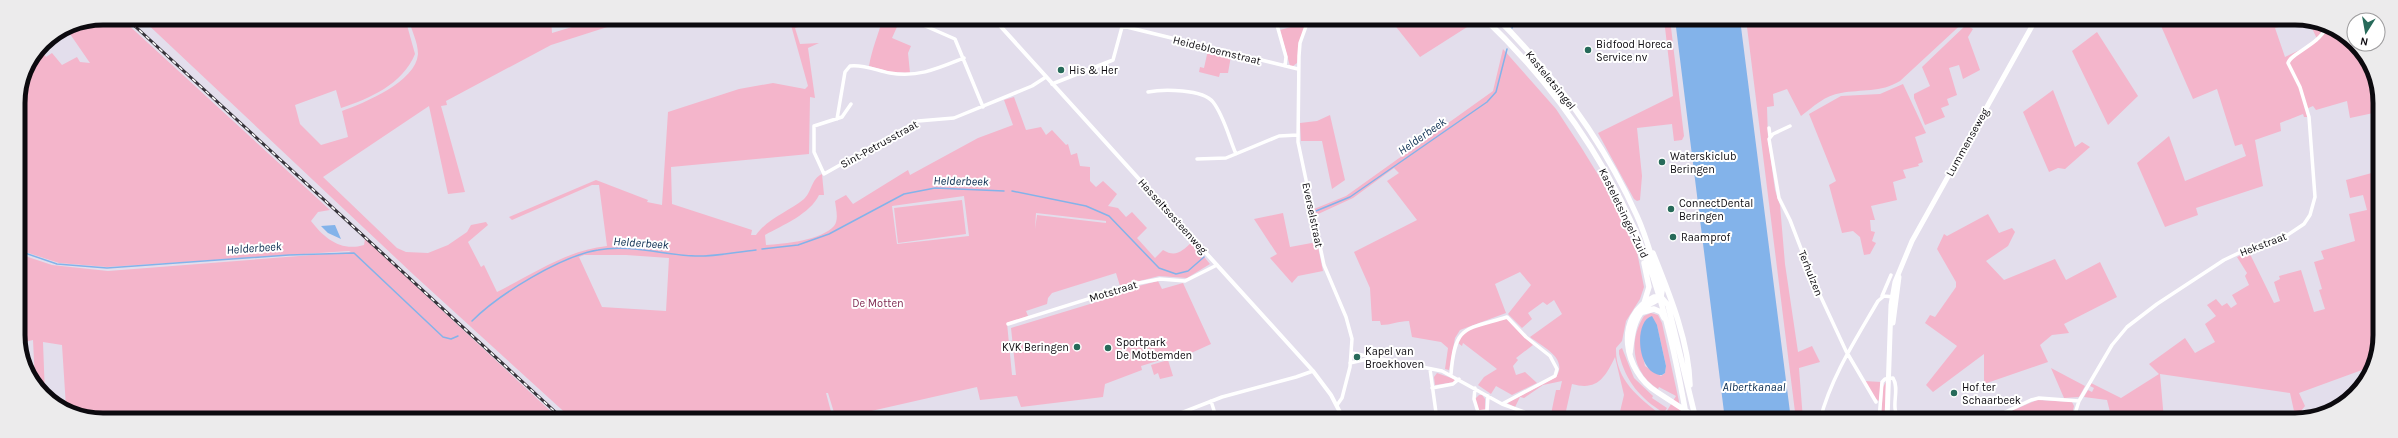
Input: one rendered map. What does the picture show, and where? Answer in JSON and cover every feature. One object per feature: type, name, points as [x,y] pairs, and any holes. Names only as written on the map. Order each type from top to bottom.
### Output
[{"type":"main road","name":"Kasteletsingel-Zuid","points":[[1491,25],[1530,66],[1581,133],[1615,189],[1642,249],[1660,297],[1686,413]]},
{"type":"main road","name":"Kasteletsingel","points":[[1504,25],[1569,101],[1586,125]]},
{"type":"main road","name":"Lummenseweg","points":[[1888,413],[1894,297],[1901,267],[1916,234],[2033,25]]},
{"type":"main road","name":"Kasteletsingel-Zuid","points":[[1586,125],[1623,186],[1673,303],[1689,371],[1690,392]]},
{"type":"main road","name":"Kasteletsingel-Zuid","points":[[1648,242],[1662,291],[1660,297]]},
{"type":"main road","points":[[1642,249],[1649,281],[1643,304]]},
{"type":"main road","points":[[1660,297],[1654,297],[1643,304],[1632,319],[1627,333],[1627,344],[1630,357],[1638,375],[1657,392],[1689,413]]},
{"type":"main road","name":"Kasteletsingel-Zuid","points":[[1660,297],[1668,305],[1694,413]]},
{"type":"main road","points":[[1630,357],[1632,334],[1641,313],[1647,306],[1660,297]]},
{"type":"main road","points":[[1641,313],[1649,309],[1657,310],[1662,314],[1666,322]]},
{"type":"street","points":[[924,25],[950,36],[958,43],[983,107]]},
{"type":"street","name":"Hasseltsesteenweg","points":[[999,25],[1313,371],[1337,405],[1341,413]]},
{"type":"street","name":"Heidebloemstraat","points":[[1115,25],[1298,69]]},
{"type":"street","points":[[1277,25],[1286,57],[1285,66]]},
{"type":"street","name":"Everselstraat","points":[[1306,25],[1300,43],[1298,69],[1298,135],[1324,265],[1346,318],[1352,339],[1350,363],[1342,398],[1337,405]]},
{"type":"street","points":[[1052,84],[1113,60],[1122,27]]},
{"type":"street","name":"Hekstraat","points":[[2075,413],[2079,401],[2112,345],[2127,328],[2157,304],[2224,260],[2243,251],[2283,238],[2304,224],[2310,215],[2315,198],[2310,117],[2300,87],[2288,64],[2291,57],[2320,38],[2324,31]]},
{"type":"street","points":[[837,119],[844,72],[849,67],[855,66],[890,73],[919,74],[934,71],[964,58]]},
{"type":"street","name":"Sint-Petrusstraat","points":[[837,119],[816,123],[814,127],[814,152],[824,174],[918,121],[951,119],[1032,86],[1046,77]]},
{"type":"street","points":[[1148,92],[1169,89],[1210,99],[1216,107],[1236,154]]},
{"type":"street","points":[[837,119],[845,115],[851,104]]},
{"type":"street","points":[[1770,136],[1790,126]]},
{"type":"street","name":"Terhulzen","points":[[1769,128],[1770,144],[1779,198],[1790,220],[1819,294],[1848,354],[1876,402]]},
{"type":"street","points":[[1197,159],[1226,158],[1279,136],[1298,135]]},
{"type":"street","name":"Motstraat","points":[[1008,324],[1139,283],[1160,279],[1177,282],[1185,281],[1217,264]]},
{"type":"street","points":[[1822,413],[1828,394],[1848,354],[1882,296],[1891,275]]},
{"type":"street","points":[[1882,296],[1894,297]]},
{"type":"street","points":[[1451,374],[1458,337],[1463,331],[1507,317],[1526,337],[1550,356],[1557,369],[1555,376],[1502,404]]},
{"type":"street","points":[[1352,353],[1430,368],[1451,374],[1502,404],[1527,413]]},
{"type":"street","points":[[1350,363],[1372,358]]},
{"type":"street","points":[[1430,368],[1436,413]]},
{"type":"street","points":[[1181,413],[1211,401],[1313,371]]},
{"type":"street","points":[[1880,413],[1882,382],[1890,378],[1893,378],[1896,383],[1895,409],[1897,413]]},
{"type":"street","points":[[1432,388],[1453,384],[1460,379]]},
{"type":"street","points":[[1475,388],[1474,399],[1478,412],[1487,411],[1488,396]]},
{"type":"street","points":[[2003,413],[2031,400],[2039,398],[2079,401]]},
{"type":"street","points":[[1211,401],[1215,413]]},
{"type":"green space","points":[[128,25],[330,210],[318,212],[311,221],[327,238],[348,247],[364,245],[365,239],[553,413],[103,413],[78,409],[66,404],[62,345],[43,342],[45,387],[35,373],[33,340],[26,342],[25,256],[52,265],[108,271],[351,252],[107,267],[59,263],[25,252],[26,87],[35,64],[43,53],[46,57],[52,53],[62,65],[77,57],[80,62],[90,63],[70,34],[74,31],[87,26]]},
{"type":"green space","name":"De Motten","points":[[148,25],[407,25],[415,54],[410,65],[394,82],[374,95],[341,108],[336,90],[295,105],[300,124],[321,145],[348,137],[342,111],[363,103],[388,90],[408,74],[415,64],[418,54],[416,40],[411,25],[551,25],[552,33],[579,25],[614,25],[551,45],[446,101],[447,105],[441,106],[465,192],[448,194],[429,106],[323,177],[397,248],[406,252],[428,253],[448,245],[467,232],[471,225],[486,222],[488,225],[468,242],[481,267],[484,265],[497,292],[550,264],[578,252],[607,246],[599,185],[592,185],[512,220],[509,217],[596,180],[648,200],[647,202],[662,205],[668,112],[739,89],[773,83],[805,89],[808,86],[791,25],[798,25],[798,27],[795,28],[800,44],[819,43],[808,48],[815,98],[810,97],[809,154],[671,167],[672,204],[752,230],[751,235],[756,235],[766,224],[804,199],[818,176],[822,174],[824,195],[819,195],[815,202],[803,213],[765,235],[766,245],[783,244],[812,238],[828,231],[836,224],[837,218],[835,201],[846,195],[853,204],[908,170],[910,175],[978,138],[1013,125],[1004,100],[1014,97],[1026,130],[1041,127],[1046,135],[1052,130],[1066,145],[1068,144],[1071,155],[1077,153],[1080,166],[1090,167],[1090,181],[1096,187],[1103,181],[1117,194],[1108,206],[1118,208],[1126,217],[1132,212],[1147,228],[1137,238],[1155,258],[1163,250],[1172,253],[1179,252],[1192,242],[1210,264],[1187,278],[1159,276],[1120,286],[1116,273],[1052,293],[1048,298],[1047,304],[1026,311],[1028,316],[1007,323],[1012,375],[1016,375],[1011,328],[1113,297],[1112,293],[1158,281],[1162,289],[1183,283],[1211,344],[1189,354],[1187,352],[1141,366],[1142,370],[1105,384],[1103,397],[1021,407],[1017,396],[980,400],[977,387],[862,413],[834,413],[828,393],[826,393],[831,413],[565,413],[415,276]],"holes":[[[964,196],[969,236],[897,244],[892,206]],[[1036,213],[1106,221],[1106,223],[1037,215],[1035,229]],[[584,255],[626,255],[669,258],[666,311],[602,307],[579,257]]]},
{"type":"green space","points":[[881,25],[898,25],[892,38],[911,46],[908,53],[910,73],[890,72],[869,66]]},
{"type":"green space","points":[[1298,25],[1305,25],[1297,63],[1293,66],[1290,66],[1280,30]]},
{"type":"green space","points":[[1363,25],[1378,25],[1363,27]]},
{"type":"green space","points":[[1395,25],[1470,25],[1420,57]]},
{"type":"green space","points":[[1665,25],[1671,25],[1684,136],[1682,140],[1674,141],[1672,124],[1637,128],[1642,176],[1640,200],[1637,201],[1634,199],[1598,133],[1673,96]]},
{"type":"green space","points":[[1747,25],[1961,25],[1900,81],[1893,85],[1878,89],[1835,94],[1820,102],[1801,116],[1787,89],[1773,94],[1774,106],[1767,107],[1768,140],[1775,190],[1780,205],[1785,264],[1798,352],[1812,346],[1820,362],[1799,368],[1802,413],[1795,413]]},
{"type":"green space","points":[[1966,25],[1973,29],[1968,37],[1980,70],[1963,79],[1959,65],[1949,68],[1957,95],[1947,99],[1949,105],[1941,108],[1945,117],[1925,125],[1914,98],[1914,94],[1930,86],[1922,67]]},
{"type":"green space","points":[[2161,25],[2286,25],[2275,28],[2285,57],[2318,41],[2312,27],[2325,31],[2346,43],[2346,52],[2355,52],[2363,64],[2372,87],[2373,113],[2350,118],[2347,101],[2316,110],[2313,106],[2306,109],[2308,117],[2304,117],[2303,114],[2280,123],[2281,131],[2255,140],[2263,186],[2196,208],[2198,215],[2165,227],[2137,163],[2169,136],[2185,181],[2246,156],[2242,144],[2235,146],[2217,89],[2193,99]]},
{"type":"green space","points":[[2097,32],[2138,96],[2108,125],[2072,51]]},
{"type":"green space","points":[[1503,49],[1556,109],[1602,181],[1637,252],[1644,287],[1640,299],[1626,321],[1622,341],[1616,348],[1619,369],[1629,386],[1636,394],[1659,413],[1620,413],[1624,395],[1615,357],[1604,377],[1599,381],[1588,386],[1572,384],[1566,413],[1551,413],[1556,390],[1560,390],[1562,381],[1543,385],[1524,398],[1520,397],[1515,407],[1507,403],[1556,377],[1559,370],[1559,364],[1552,353],[1530,337],[1562,314],[1554,300],[1547,305],[1543,302],[1528,313],[1532,319],[1522,328],[1508,314],[1531,285],[1520,272],[1495,284],[1506,313],[1460,330],[1455,338],[1449,370],[1445,369],[1448,348],[1441,342],[1412,337],[1409,321],[1381,325],[1380,321],[1372,321],[1370,288],[1354,252],[1417,220],[1387,181],[1399,173],[1394,168],[1353,198],[1316,215],[1314,209],[1346,196],[1493,91]]},
{"type":"green space","points":[[1208,50],[1231,56],[1228,73],[1220,73],[1219,77],[1199,72],[1200,67],[1204,68]]},
{"type":"green space","points":[[1903,84],[1926,133],[1915,137],[1923,162],[1918,164],[1919,166],[1903,170],[1906,178],[1893,182],[1897,200],[1871,206],[1875,220],[1870,220],[1871,231],[1875,232],[1872,241],[1876,243],[1870,254],[1864,255],[1860,237],[1853,231],[1842,233],[1829,185],[1836,181],[1809,114],[1841,96],[1880,94]]},
{"type":"green space","points":[[2053,90],[2075,147],[2082,142],[2090,147],[2065,169],[2058,168],[2049,172],[2023,112]]},
{"type":"green space","points":[[1330,115],[1345,180],[1332,189],[1322,141],[1301,141],[1300,123],[1317,121]]},
{"type":"green space","points":[[2373,173],[2373,335],[2372,351],[2363,373],[2362,370],[2299,393],[2305,406],[2300,413],[2294,413],[2290,393],[2160,374],[2163,413],[2110,413],[2107,400],[2084,397],[2088,390],[2092,392],[2094,388],[2090,386],[2091,383],[2121,398],[2159,374],[2149,364],[2185,338],[2195,353],[2215,342],[2205,324],[2216,316],[2207,305],[2216,299],[2222,306],[2227,303],[2231,308],[2237,304],[2232,295],[2249,285],[2245,276],[2247,273],[2237,257],[2249,252],[2274,303],[2280,301],[2274,282],[2280,279],[2279,276],[2301,270],[2314,312],[2325,309],[2319,290],[2322,289],[2314,262],[2324,259],[2321,251],[2355,241],[2349,214],[2367,210],[2363,195],[2350,198],[2346,180]]},
{"type":"green space","points":[[962,200],[966,234],[898,243],[894,208]]},
{"type":"green space","points":[[1283,213],[1290,247],[1317,242],[1323,271],[1298,276],[1292,283],[1270,258],[1277,254],[1254,219]]},
{"type":"green space","points":[[1988,214],[1999,233],[2012,228],[2015,232],[2008,246],[1986,261],[2004,280],[2055,259],[2066,280],[2100,262],[2117,297],[2064,324],[2069,333],[2052,335],[2040,345],[2048,362],[1984,384],[1984,354],[1933,392],[1926,385],[1957,346],[1925,323],[1930,315],[1935,317],[1956,287],[1956,282],[1937,249],[1944,234],[1947,236]]},
{"type":"green space","points":[[1651,313],[1658,315],[1662,323],[1681,413],[1666,413],[1676,396],[1659,387],[1658,389],[1649,382],[1638,365],[1635,356],[1635,346],[1639,326],[1644,316]],"holes":[[[1657,325],[1666,366],[1665,373],[1661,376],[1645,366],[1641,348],[1641,333]]]},
{"type":"green space","points":[[1503,319],[1508,319],[1533,345],[1516,358],[1518,360],[1513,366],[1516,375],[1525,372],[1537,383],[1512,395],[1496,386],[1491,394],[1478,385],[1484,377],[1497,369],[1463,343],[1462,346],[1458,343],[1461,337],[1471,329]]},
{"type":"green space","points":[[1622,348],[1634,378],[1653,396],[1652,398],[1667,408],[1664,413],[1641,395],[1630,381],[1619,354],[1619,350]]},
{"type":"green space","points":[[1168,360],[1173,376],[1160,379],[1158,373],[1154,375],[1151,365]]},
{"type":"green space","points":[[2051,368],[2085,386],[2079,397],[2064,398]]},
{"type":"green space","points":[[1437,373],[1454,379],[1455,382],[1435,385],[1434,377]]},
{"type":"green space","points":[[1864,381],[1881,382],[1879,401],[1876,399]]},
{"type":"green space","points":[[1886,382],[1885,413],[1881,413],[1883,387]]},
{"type":"green space","points":[[1479,395],[1482,395],[1485,399],[1485,411],[1479,411],[1475,399]]},
{"type":"green space","points":[[2037,400],[2072,402],[2074,406],[2072,413],[2007,413]]},
{"type":"water","name":"Albertkanaal","points":[[1676,25],[1741,25],[1790,413],[1724,413]]},
{"type":"water","points":[[335,225],[341,239],[328,233],[321,226]]},
{"type":"water","points":[[1652,316],[1657,325],[1666,366],[1665,373],[1662,375],[1654,373],[1647,366],[1640,347],[1642,327],[1646,320]]},
{"type":"waterway","name":"Helderbeek","points":[[1316,211],[1350,197],[1487,102],[1496,92],[1507,49]]},
{"type":"waterway","name":"Helderbeek","points":[[762,249],[798,245],[829,234],[904,194],[935,188],[1004,191]]},
{"type":"waterway","name":"Helderbeek","points":[[1012,191],[1086,206],[1109,216],[1159,268],[1176,274],[1188,271],[1204,257]]},
{"type":"waterway","name":"Helderbeek","points":[[472,321],[498,299],[531,278],[566,260],[598,250],[622,248],[703,256],[756,250]]},
{"type":"waterway","name":"Helderbeek","points":[[25,253],[57,264],[107,268],[289,255],[354,253],[443,337],[451,339],[458,336]]},
{"type":"railway","points":[[134,25],[556,413]]},
{"type":"place","name":"Bidfood Horeca Service nv","points":[[1588,50]]},
{"type":"place","name":"His & Her","points":[[1061,70]]},
{"type":"place","name":"Waterskiclub Beringen","points":[[1662,162]]},
{"type":"place","name":"ConnectDental Beringen","points":[[1671,209]]},
{"type":"place","name":"Raamprof","points":[[1673,237]]},
{"type":"place","name":"KVK Beringen","points":[[1077,347]]},
{"type":"place","name":"Sportpark De Motbemden","points":[[1108,348]]},
{"type":"place","name":"Kapel van Broekhoven","points":[[1357,357]]},
{"type":"place","name":"Hof ter Schaarbeek","points":[[1954,393]]}]
